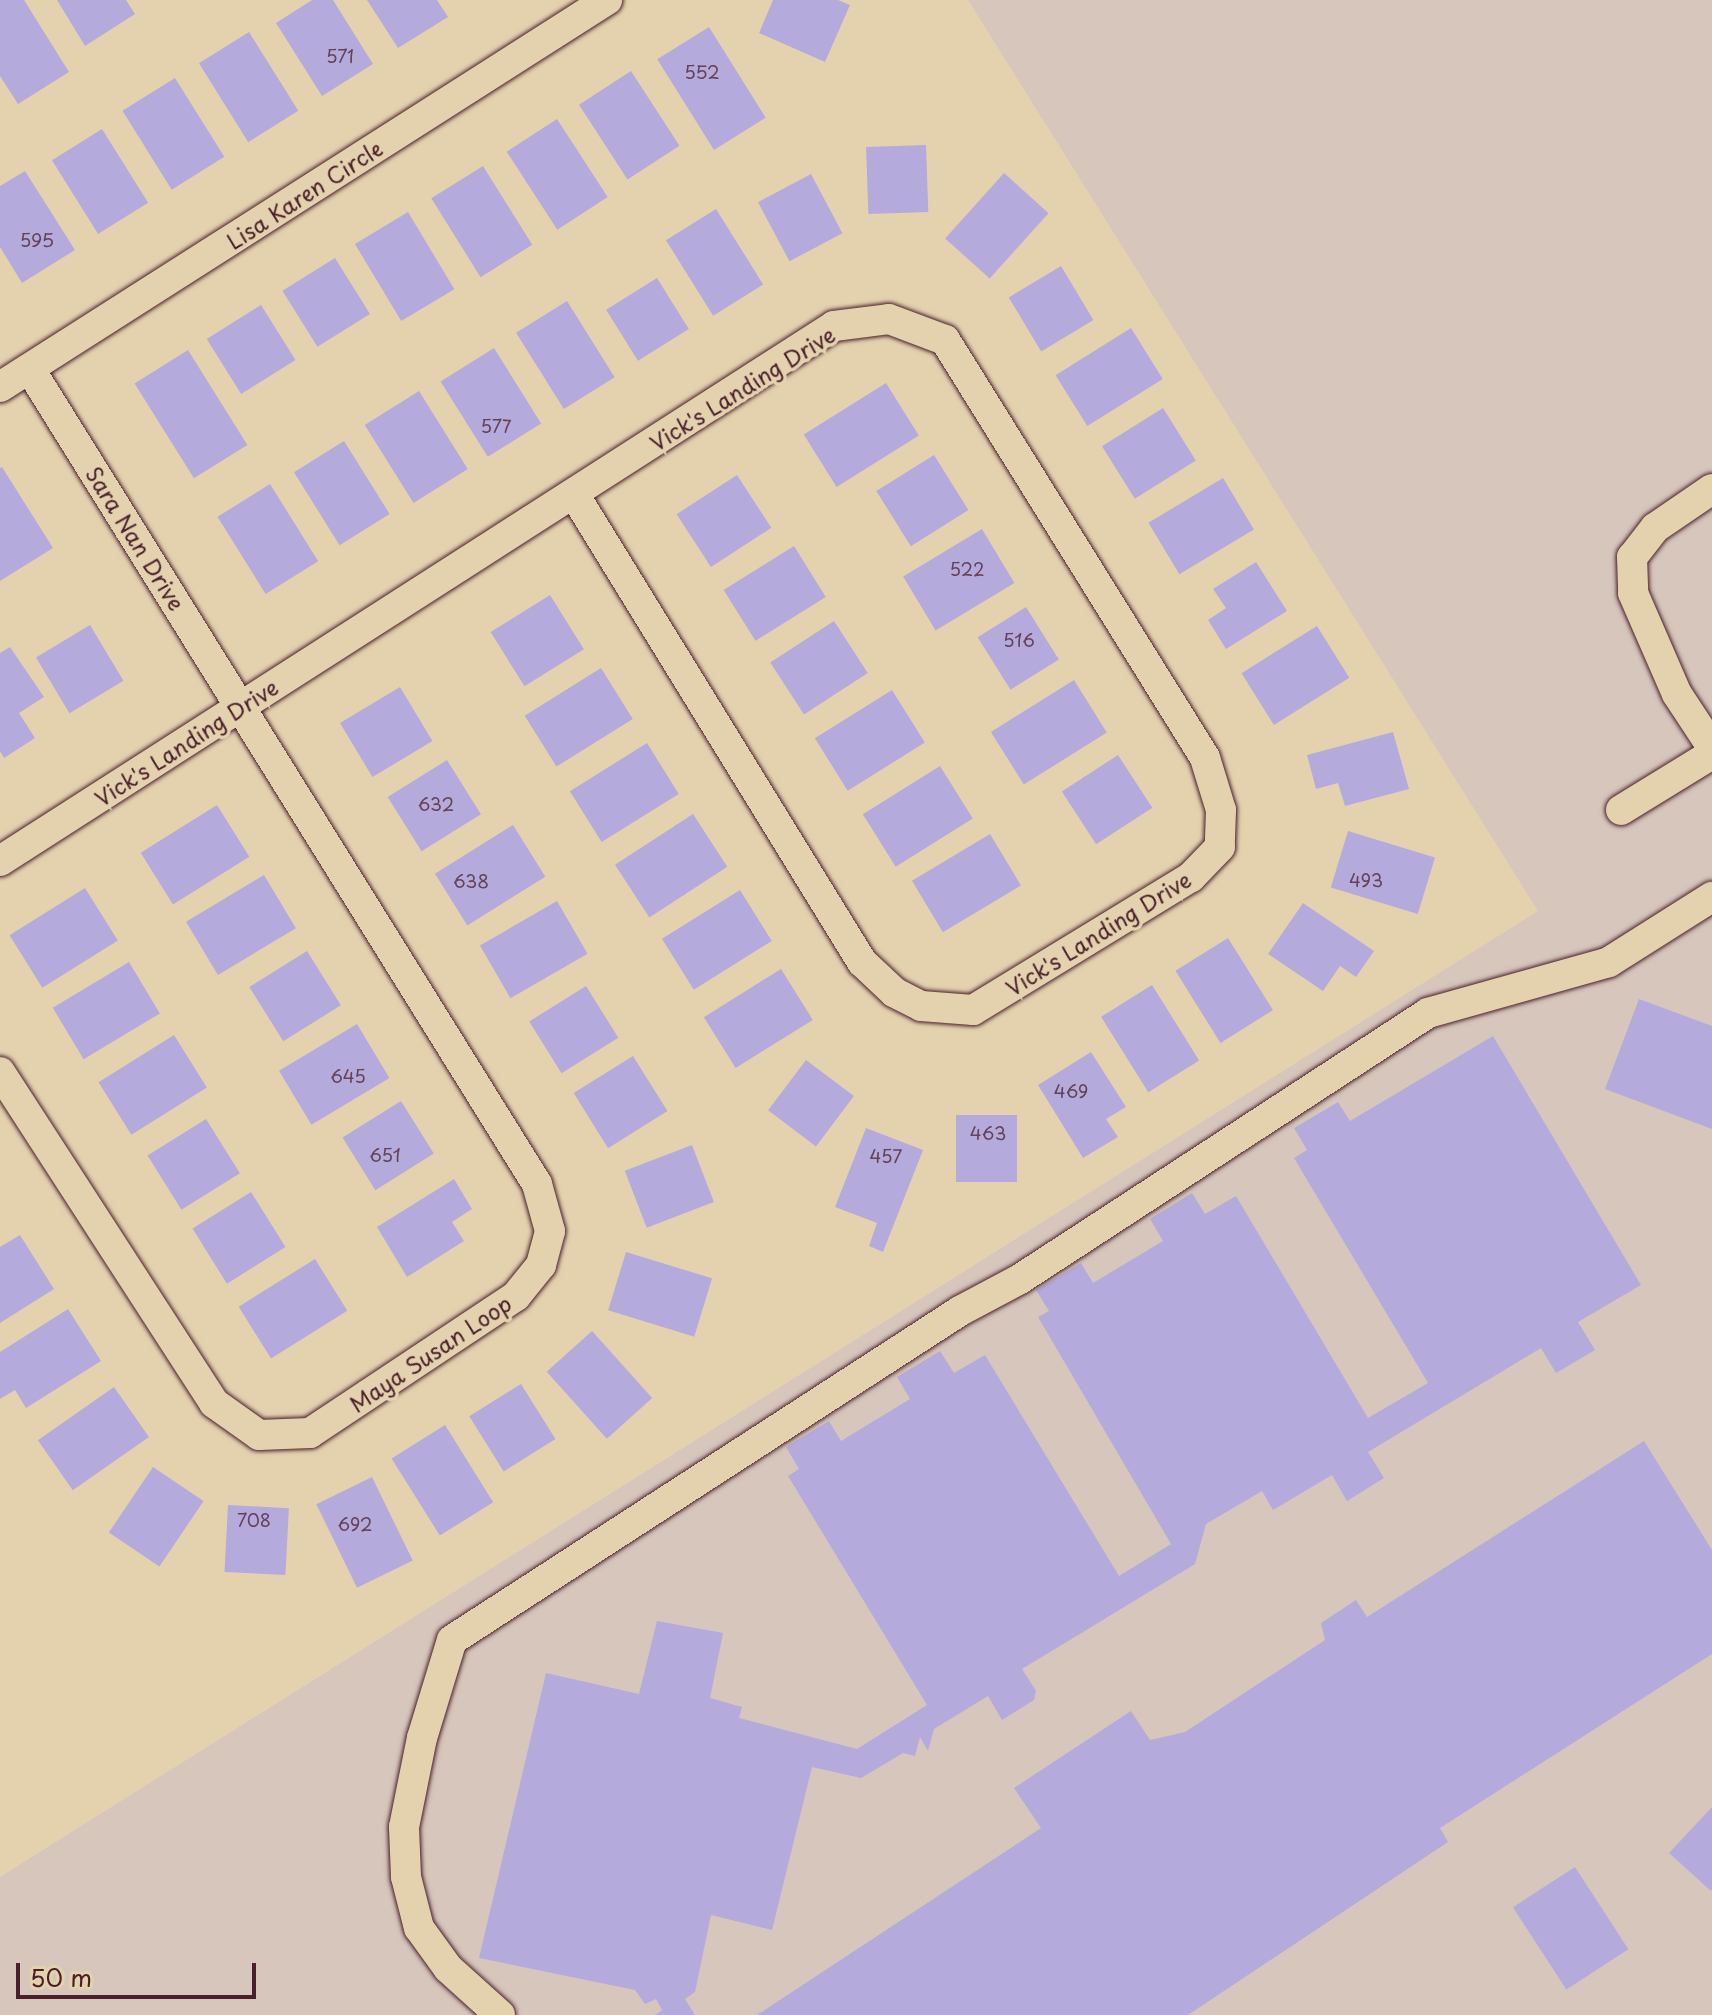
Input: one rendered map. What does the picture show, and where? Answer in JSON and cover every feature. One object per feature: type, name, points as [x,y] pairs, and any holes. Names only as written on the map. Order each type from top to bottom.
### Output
[{"type":"street","name":"Lisa Karen Circle","points":[[0,387],[607,0]]},
{"type":"street","name":"Vick's Landing Drive","points":[[0,861],[834,326],[889,319],[945,340],[1205,758],[1221,810],[1220,847],[1191,877],[973,1010],[921,1006],[894,992],[862,962],[574,494]]},
{"type":"street","name":"Sara Nan Drive","points":[[30,369],[241,707]]},
{"type":"street","points":[[1712,489],[1655,528],[1632,557],[1633,593],[1677,694],[1712,747]]},
{"type":"street","name":"Maya Susan Loop","points":[[0,1072],[214,1403],[259,1435],[310,1433],[516,1296],[541,1265],[550,1231],[537,1184],[241,707]]},
{"type":"street","points":[[1621,810],[1712,754]]},
{"type":"street","points":[[500,2015],[448,1968],[419,1928],[406,1877],[404,1827],[422,1738],[452,1640],[960,1311],[1033,1271],[1428,1013],[1609,962],[1712,897]]},
{"type":"shaded area","points":[[968,0],[1712,0],[1712,2015],[0,2015],[0,1877],[1538,911]]},
{"type":"building","points":[[0,0],[24,0],[69,72],[18,104],[0,76]]},
{"type":"building","points":[[57,0],[126,0],[135,14],[85,46]]},
{"type":"building","points":[[312,0],[333,0],[373,64],[322,96],[276,23]]},
{"type":"building","points":[[367,0],[437,0],[448,17],[398,48]]},
{"type":"building","points":[[773,0],[838,0],[850,5],[825,62],[759,33]]},
{"type":"building","points":[[709,27],[766,118],[714,150],[657,59]]},
{"type":"building","points":[[249,32],[298,111],[248,142],[199,63]]},
{"type":"building","points":[[631,71],[679,146],[627,179],[579,105]]},
{"type":"building","points":[[175,78],[224,157],[172,190],[122,111]]},
{"type":"building","points":[[557,119],[608,197],[557,230],[507,152]]},
{"type":"building","points":[[102,129],[148,203],[98,234],[52,160]]},
{"type":"building","points":[[926,145],[928,212],[868,214],[866,147]]},
{"type":"building","points":[[483,166],[532,245],[481,277],[431,198]]},
{"type":"building","points":[[25,171],[75,250],[22,283],[0,247],[0,186]]},
{"type":"building","points":[[1004,173],[1049,213],[990,279],[945,238]]},
{"type":"building","points":[[811,174],[842,233],[789,261],[758,202]]},
{"type":"building","points":[[716,209],[763,284],[713,316],[666,240]]},
{"type":"building","points":[[408,212],[454,289],[401,321],[355,244]]},
{"type":"building","points":[[335,258],[370,314],[317,347],[282,291]]},
{"type":"building","points":[[1061,266],[1093,320],[1041,351],[1009,297]]},
{"type":"building","points":[[657,278],[689,329],[638,361],[606,310]]},
{"type":"building","points":[[567,301],[615,377],[564,409],[516,333]]},
{"type":"building","points":[[261,305],[295,360],[241,394],[207,339]]},
{"type":"building","points":[[1131,328],[1163,379],[1087,426],[1056,375]]},
{"type":"building","points":[[494,348],[541,423],[488,457],[441,381]]},
{"type":"building","points":[[188,350],[247,445],[194,478],[135,383]]},
{"type":"building","points":[[886,383],[919,436],[837,487],[804,434]]},
{"type":"building","points":[[419,391],[468,469],[413,503],[365,425]]},
{"type":"building","points":[[1163,408],[1196,461],[1135,499],[1102,446]]},
{"type":"building","points":[[344,441],[390,514],[340,545],[294,472]]},
{"type":"building","points":[[934,455],[968,510],[911,546],[876,491]]},
{"type":"building","points":[[0,468],[53,548],[0,581]]},
{"type":"building","points":[[737,475],[771,528],[711,567],[677,514]]},
{"type":"building","points":[[1223,478],[1254,529],[1179,574],[1148,523]]},
{"type":"building","points":[[270,484],[318,561],[266,594],[217,517]]},
{"type":"building","points":[[982,529],[1014,583],[936,630],[903,576]]},
{"type":"building","points":[[794,546],[826,597],[755,641],[724,590]]},
{"type":"building","points":[[1256,562],[1287,611],[1226,649],[1208,620],[1226,608],[1213,589]]},
{"type":"building","points":[[550,595],[584,649],[525,686],[491,632]]},
{"type":"building","points":[[1026,607],[1059,660],[1011,690],[978,637]]},
{"type":"building","points":[[834,621],[868,673],[804,714],[770,662]]},
{"type":"building","points":[[90,625],[123,681],[69,713],[36,657]]},
{"type":"building","points":[[1317,626],[1349,678],[1274,725],[1242,673]]},
{"type":"building","points":[[10,647],[44,697],[19,713],[35,738],[4,758],[0,751],[0,653]]},
{"type":"building","points":[[601,668],[633,719],[556,767],[525,716]]},
{"type":"building","points":[[1074,680],[1107,733],[1024,785],[991,732]]},
{"type":"building","points":[[400,687],[432,741],[372,777],[340,723]]},
{"type":"building","points":[[892,690],[925,743],[848,791],[815,738]]},
{"type":"building","points":[[1393,732],[1409,789],[1345,806],[1338,783],[1316,789],[1307,755]]},
{"type":"building","points":[[647,743],[679,794],[602,842],[570,791]]},
{"type":"building","points":[[1118,755],[1152,808],[1096,844],[1062,791]]},
{"type":"building","points":[[447,760],[481,814],[422,851],[388,797]]},
{"type":"building","points":[[940,766],[973,819],[896,867],[863,814]]},
{"type":"building","points":[[217,805],[249,857],[173,904],[141,853]]},
{"type":"building","points":[[693,814],[727,867],[649,917],[615,865]]},
{"type":"building","points":[[513,825],[545,877],[467,925],[435,874]]},
{"type":"building","points":[[1348,831],[1435,858],[1418,914],[1331,887]]},
{"type":"building","points":[[990,834],[1021,885],[943,932],[912,881]]},
{"type":"building","points":[[264,875],[296,928],[218,975],[186,922]]},
{"type":"building","points":[[85,888],[118,941],[42,988],[10,935]]},
{"type":"building","points":[[740,890],[772,941],[694,990],[662,939]]},
{"type":"building","points":[[557,901],[588,954],[510,998],[480,946]]},
{"type":"building","points":[[1303,903],[1374,951],[1356,977],[1340,966],[1323,991],[1268,954]]},
{"type":"building","points":[[1228,938],[1273,1010],[1220,1043],[1175,971]]},
{"type":"building","points":[[307,951],[341,1005],[283,1041],[249,987]]},
{"type":"building","points":[[129,962],[160,1013],[84,1059],[53,1008]]},
{"type":"building","points":[[781,969],[813,1020],[736,1068],[704,1017]]},
{"type":"building","points":[[1152,985],[1199,1060],[1148,1092],[1101,1017]]},
{"type":"building","points":[[586,986],[618,1038],[562,1073],[529,1022]]},
{"type":"building","points":[[1639,999],[1712,1026],[1712,1129],[1605,1089]]},
{"type":"building","points":[[357,1024],[389,1078],[311,1125],[279,1071]]},
{"type":"building","points":[[174,1035],[207,1088],[131,1135],[99,1082]]},
{"type":"building","points":[[1493,1036],[1641,1285],[1578,1322],[1595,1350],[1556,1373],[1541,1348],[1368,1452],[1384,1478],[1347,1501],[1332,1475],[1273,1510],[1262,1491],[1206,1524],[1195,1564],[1022,1669],[1036,1691],[1034,1700],[1002,1720],[988,1696],[934,1729],[928,1751],[920,1737],[915,1756],[903,1753],[861,1778],[812,1767],[772,1930],[711,1915],[695,1992],[685,1999],[695,2015],[655,2015],[662,2010],[656,1999],[645,2004],[635,1990],[479,1958],[546,1673],[639,1694],[657,1621],[723,1633],[710,1698],[742,1707],[739,1718],[857,1749],[927,1705],[788,1476],[799,1469],[786,1447],[829,1421],[841,1441],[910,1399],[897,1377],[940,1351],[954,1373],[985,1355],[1119,1576],[1171,1544],[1038,1317],[1049,1311],[1036,1290],[1081,1263],[1093,1283],[1163,1241],[1150,1219],[1192,1193],[1205,1214],[1236,1196],[1368,1418],[1428,1383],[1294,1158],[1307,1150],[1294,1128],[1338,1102],[1350,1121]]},
{"type":"building","points":[[1091,1052],[1126,1107],[1106,1119],[1118,1137],[1083,1158],[1038,1085]]},
{"type":"building","points":[[633,1056],[667,1111],[608,1148],[574,1093]]},
{"type":"building","points":[[806,1060],[854,1096],[816,1146],[768,1110]]},
{"type":"building","points":[[401,1101],[434,1154],[375,1190],[342,1138]]},
{"type":"building","points":[[956,1115],[1017,1115],[1017,1182],[956,1182]]},
{"type":"building","points":[[206,1119],[240,1173],[181,1210],[147,1156]]},
{"type":"building","points":[[866,1128],[923,1150],[883,1252],[869,1246],[877,1223],[835,1207]]},
{"type":"building","points":[[692,1145],[714,1202],[647,1228],[625,1171]]},
{"type":"building","points":[[454,1179],[472,1209],[452,1222],[464,1241],[407,1277],[377,1227]]},
{"type":"building","points":[[251,1192],[285,1247],[227,1284],[192,1229]]},
{"type":"building","points":[[20,1235],[54,1289],[0,1323],[0,1247]]},
{"type":"building","points":[[626,1252],[712,1278],[694,1337],[608,1310]]},
{"type":"building","points":[[315,1259],[347,1311],[271,1358],[239,1307]]},
{"type":"building","points":[[68,1309],[101,1361],[26,1408],[15,1390],[0,1399],[0,1352]]},
{"type":"building","points":[[592,1331],[652,1398],[607,1439],[547,1372]]},
{"type":"building","points":[[521,1384],[555,1439],[504,1471],[469,1416]]},
{"type":"building","points":[[114,1387],[149,1437],[73,1490],[38,1440]]},
{"type":"building","points":[[445,1425],[493,1502],[440,1536],[392,1458]]},
{"type":"building","points":[[1644,1441],[1712,1550],[1712,1654],[1440,1828],[1448,1842],[1188,2015],[757,2015],[1041,1828],[1014,1788],[1131,1711],[1150,1740],[1185,1732],[1325,1640],[1321,1623],[1356,1600],[1367,1617]]},
{"type":"building","points":[[153,1467],[204,1501],[159,1567],[109,1532]]},
{"type":"building","points":[[372,1477],[413,1561],[357,1588],[316,1504]]},
{"type":"building","points":[[228,1505],[289,1508],[285,1575],[224,1572]]},
{"type":"building","points":[[1712,1807],[1712,1889],[1711,1891],[1669,1853]]},
{"type":"building","points":[[1575,1867],[1628,1949],[1566,1989],[1513,1907]]}]
